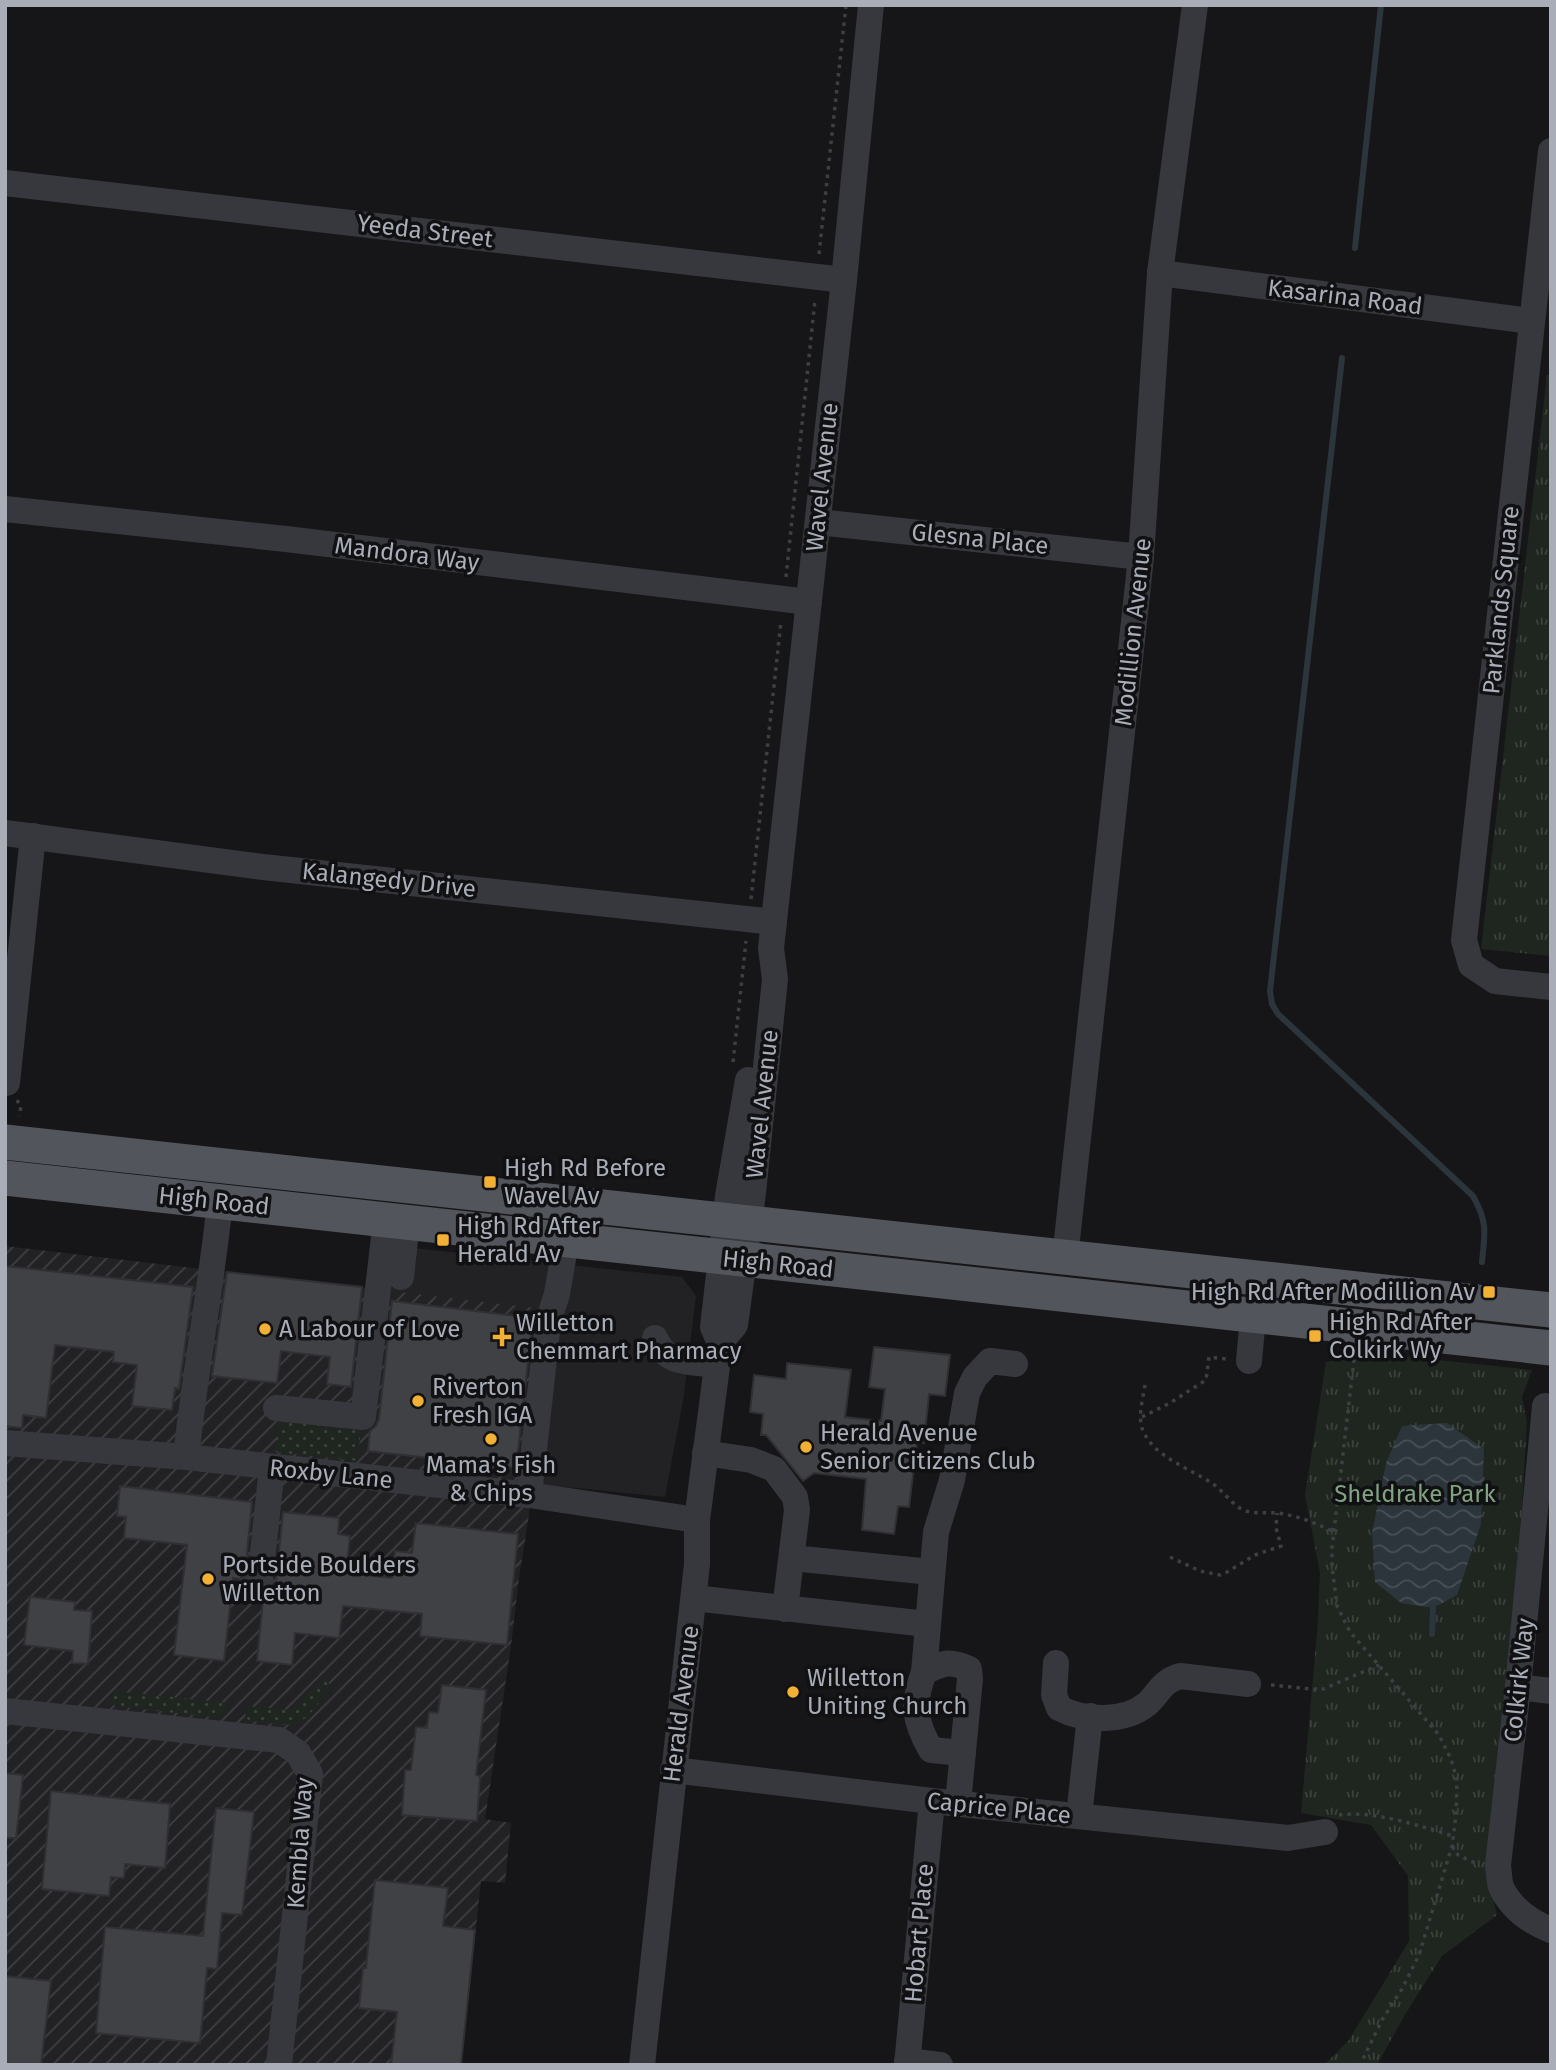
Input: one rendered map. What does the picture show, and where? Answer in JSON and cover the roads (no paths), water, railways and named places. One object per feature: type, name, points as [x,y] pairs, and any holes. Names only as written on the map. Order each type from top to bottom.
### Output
[{"type":"main road","name":"High Road","points":[[12,1132],[737,1222],[1551,1310]]},
{"type":"main road","name":"High Road","points":[[5,1178],[1551,1348]]},
{"type":"street","name":"Wavel Avenue","points":[[737,1222],[746,1094],[760,975],[772,935],[844,280],[871,5]]},
{"type":"street","name":"Modillion Avenue","points":[[1066,1258],[1142,556],[1160,273],[1195,5]]},
{"type":"street","name":"Parklands Square","points":[[1551,151],[1464,940],[1471,965],[1495,981],[1551,987]]},
{"type":"street","name":"Yeeda Street","points":[[5,183],[844,280]]},
{"type":"street","name":"Kasarina Road","points":[[1160,273],[1531,321]]},
{"type":"street","name":"Mandora Way","points":[[5,509],[300,541],[808,602]]},
{"type":"street","name":"Glesna Place","points":[[818,522],[1142,556]]},
{"type":"street","name":"Kalangedy Drive","points":[[5,833],[772,935]]},
{"type":"street","points":[[7,1083],[33,836]]},
{"type":"street","points":[[186,1457],[196,1399],[220,1202]]},
{"type":"street","points":[[397,1221],[401,1277]]},
{"type":"street","points":[[276,1408],[363,1417],[397,1221]]},
{"type":"street","name":"Herald Avenue","points":[[642,2065],[694,1598],[697,1520],[705,1453],[719,1354],[734,1325],[732,1258],[737,1222]]},
{"type":"street","points":[[529,1496],[548,1322],[557,1294],[565,1240]]},
{"type":"street","points":[[1249,1361],[1253,1317]]},
{"type":"street","points":[[655,1338],[660,1350],[669,1358],[719,1354]]},
{"type":"street","points":[[963,1753],[931,1750],[920,1732],[916,1712],[917,1692],[924,1672],[936,1532],[951,1480],[967,1393],[975,1377],[990,1361],[1014,1364]]},
{"type":"street","name":"Colkirk Way","points":[[1545,1406],[1498,1865],[1501,1886],[1517,1911],[1541,1927],[1551,1930]]},
{"type":"street","name":"Roxby Lane","points":[[5,1443],[186,1457],[241,1456],[272,1467],[529,1496],[697,1520]]},
{"type":"street","points":[[705,1453],[751,1460],[774,1469],[795,1497],[797,1510],[785,1609]]},
{"type":"street","points":[[250,1591],[260,1580],[272,1467]]},
{"type":"street","points":[[792,1558],[931,1572]]},
{"type":"street","points":[[694,1598],[927,1624]]},
{"type":"street","points":[[924,1672],[943,1662],[969,1669],[958,1803]]},
{"type":"street","points":[[1056,1662],[1054,1695],[1059,1708],[1071,1714],[1110,1718],[1130,1714],[1147,1703],[1170,1679],[1180,1676],[1248,1684]]},
{"type":"street","points":[[1518,1687],[1551,1691]]},
{"type":"street","name":"Kembla Way","points":[[5,1711],[279,1740],[298,1753],[310,1774],[279,2065]]},
{"type":"street","points":[[1079,1816],[1090,1716]]},
{"type":"street","name":"Caprice Place","points":[[673,1770],[932,1801],[1288,1838],[1325,1832]]},
{"type":"street","name":"Hobart Place","points":[[907,2063],[932,1801]]},
{"type":"street","points":[[907,2063],[940,2065]]},
{"type":"water","points":[[1447,1423],[1484,1449],[1481,1524],[1457,1595],[1433,1608],[1401,1603],[1375,1582],[1372,1533],[1386,1463],[1402,1426]]},
{"type":"waterway","points":[[1355,248],[1381,5]]},
{"type":"waterway","points":[[1342,358],[1270,991],[1272,1004],[1278,1014],[1473,1196],[1484,1228],[1482,1262]]},
{"type":"waterway","points":[[1432,1634],[1433,1608]]},
{"type":"place","name":"High Rd Before Wavel Av","points":[[490,1182]]},
{"type":"place","name":"High Rd After Herald Av","points":[[443,1240]]},
{"type":"place","name":"High Rd After Modillion Av","points":[[1489,1292]]},
{"type":"place","name":"A Labour of Love","points":[[265,1329]]},
{"type":"place","name":"High Rd After Colkirk Wy","points":[[1315,1336]]},
{"type":"place","name":"Willetton Chemmart Pharmacy","points":[[502,1337]]},
{"type":"place","name":"Riverton Fresh IGA","points":[[418,1401]]},
{"type":"place","name":"Mama's Fish & Chips","points":[[491,1439]]},
{"type":"place","name":"Herald Avenue Senior Citizens Club","points":[[806,1447]]},
{"type":"place","name":"Portside Boulders Willetton","points":[[208,1579]]},
{"type":"place","name":"Willetton Uniting Church","points":[[793,1692]]},
{"type":"park label","name":"Sheldrake Park","points":[[1415,1494]]}]
